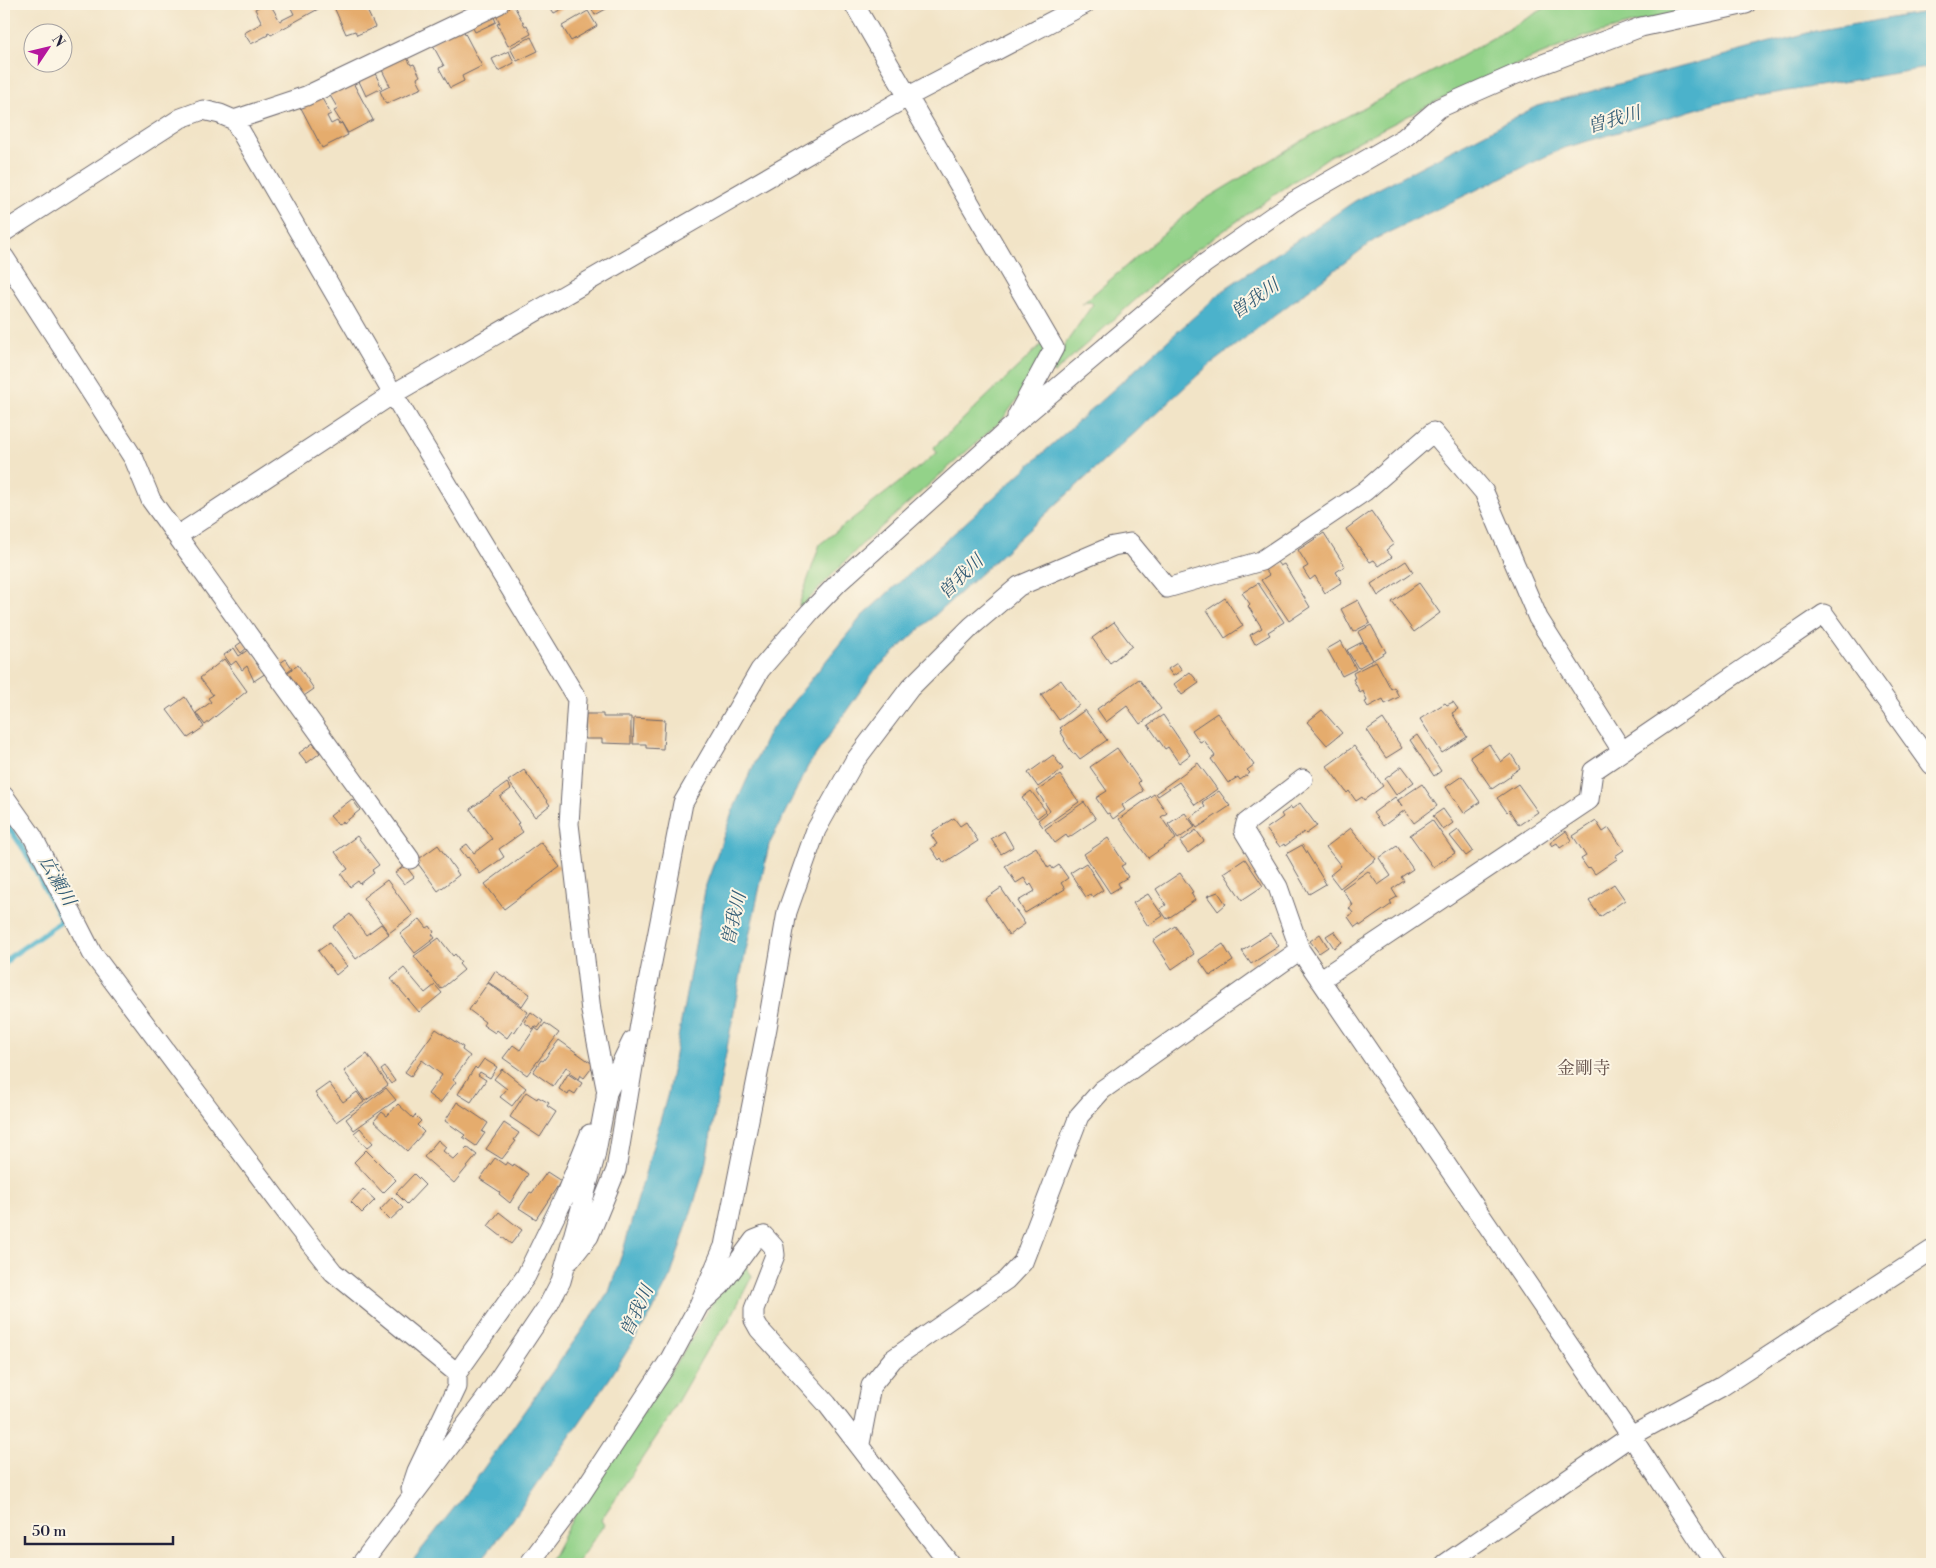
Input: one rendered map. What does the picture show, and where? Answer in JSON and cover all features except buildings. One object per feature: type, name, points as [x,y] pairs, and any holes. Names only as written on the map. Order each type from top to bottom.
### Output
[{"type":"street","points":[[4,232],[181,118],[203,110],[234,120],[306,96],[499,4]]},
{"type":"street","points":[[854,4],[1054,348],[1012,426]]},
{"type":"street","points":[[178,536],[393,394],[907,97],[1085,4]]},
{"type":"street","points":[[565,1267],[589,1236],[616,1170],[640,1024],[683,803],[760,670],[810,612],[839,582],[1012,426],[1204,264],[1293,202],[1404,138],[1438,108],[1514,75],[1641,27],[1746,4]]},
{"type":"street","points":[[234,120],[393,394],[577,699],[569,824],[591,1011],[606,1093],[595,1157],[561,1281],[550,1304],[484,1401],[361,1564]]},
{"type":"street","points":[[4,257],[134,459],[151,500],[410,859]]},
{"type":"street","points":[[530,1564],[596,1472],[670,1359],[699,1305],[724,1246],[767,1028],[787,912],[816,830],[854,762],[910,688],[972,626],[1019,586],[1113,546],[1130,543],[1167,588],[1261,561],[1365,491],[1433,432],[1484,492],[1538,618],[1622,751]]},
{"type":"street","points":[[1320,980],[1589,800],[1593,771],[1824,614],[1932,765]]},
{"type":"street","points":[[1303,779],[1246,823],[1244,830],[1278,887],[1300,950],[1631,1436],[1714,1564]]},
{"type":"street","points":[[4,796],[33,837],[92,953],[296,1225],[333,1272],[457,1373]]},
{"type":"street","points":[[860,1444],[871,1386],[893,1359],[1006,1280],[1023,1262],[1079,1116],[1102,1090],[1300,950]]},
{"type":"street","points":[[406,1504],[417,1471],[457,1387],[457,1373],[526,1276],[565,1196],[606,1093],[640,1024]]},
{"type":"street","points":[[699,1305],[721,1285],[754,1240],[764,1236],[774,1247],[775,1255],[754,1309],[754,1320],[759,1330],[828,1404],[950,1564]]},
{"type":"street","points":[[1446,1564],[1631,1436],[1721,1387],[1932,1250]]},
{"type":"green space","points":[[1552,4],[1709,4],[1586,36],[1470,84],[1330,156],[1172,267],[1054,373],[1049,371],[1050,366],[1093,304],[1089,301],[1082,304],[1199,203],[1315,133],[1449,63]]},
{"type":"green space","points":[[1046,340],[1044,354],[1028,385],[1002,420],[861,545],[802,606],[799,605],[820,544],[937,453],[934,447]]},
{"type":"green space","points":[[744,1264],[752,1276],[728,1323],[706,1351],[663,1427],[601,1520],[604,1525],[576,1564],[546,1564],[553,1556],[578,1508],[681,1356],[710,1306]]},
{"type":"water","name":"曽我川","points":[[1932,11],[1932,67],[1716,103],[1561,149],[1377,238],[1208,366],[875,670],[808,766],[769,845],[741,973],[704,1171],[671,1275],[652,1312],[610,1378],[511,1522],[478,1564],[410,1564],[469,1489],[609,1292],[623,1251],[668,1093],[706,885],[733,810],[769,732],[862,616],[1226,288],[1355,201],[1537,106],[1815,31]]},
{"type":"waterway","name":"広瀬川","points":[[4,820],[25,851],[62,921],[10,957],[4,965]]},
{"type":"district","name":"金剛寺","points":[[1584,1068]]}]
